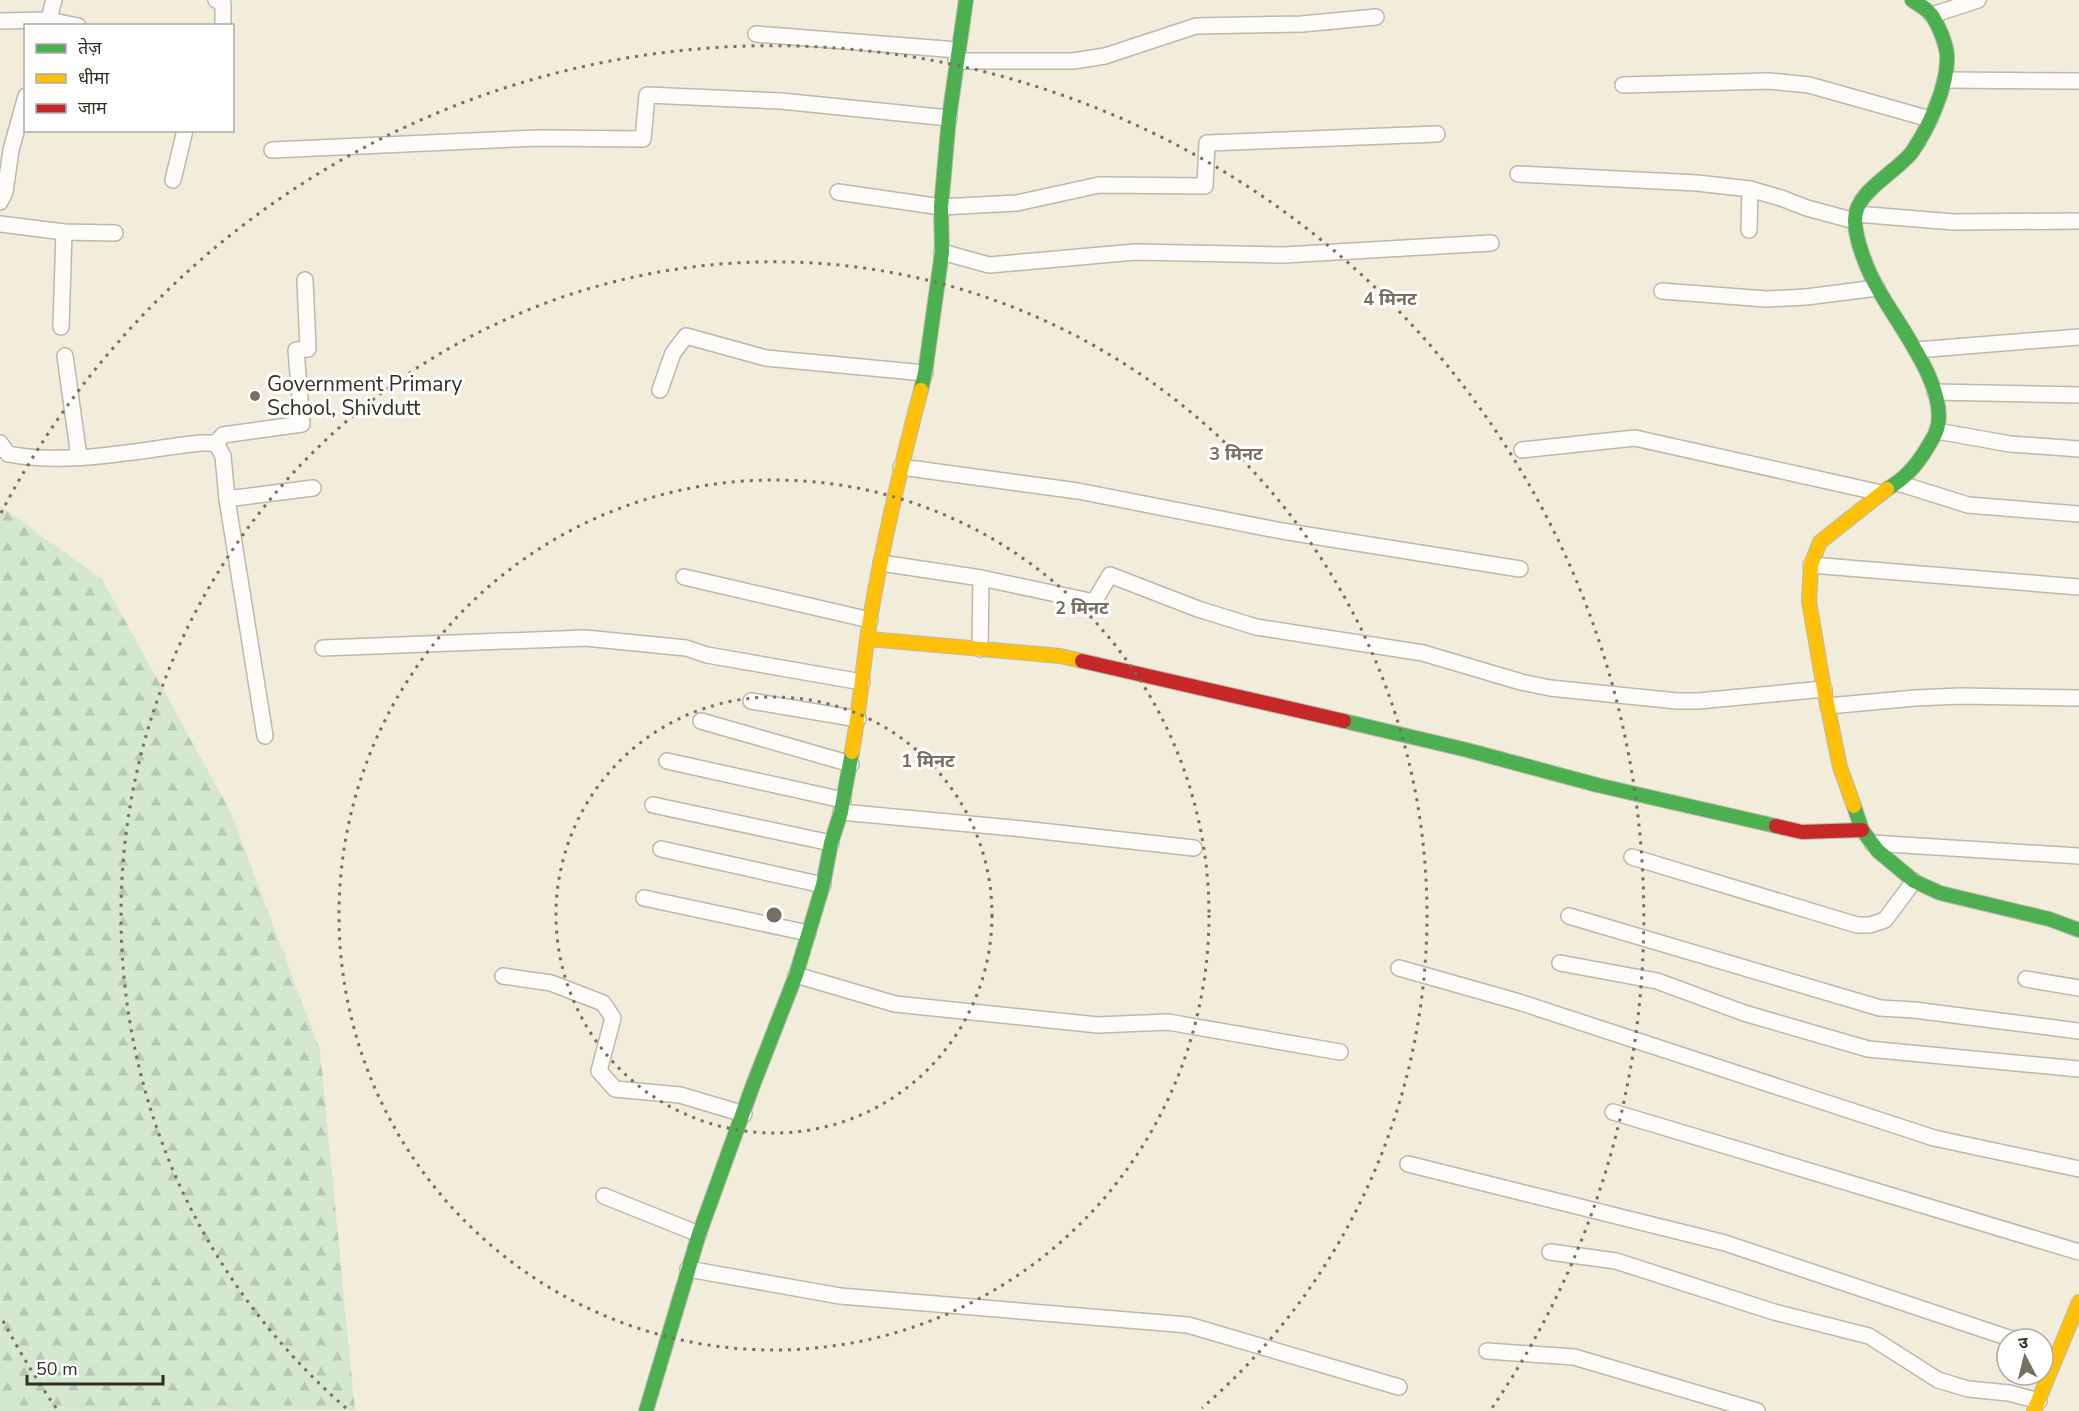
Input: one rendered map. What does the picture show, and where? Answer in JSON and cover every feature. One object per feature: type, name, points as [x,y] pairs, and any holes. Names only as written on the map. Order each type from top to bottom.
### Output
[{"type":"street","points":[[48,22],[54,0]]},
{"type":"street","points":[[216,0],[223,4],[223,24]]},
{"type":"street","points":[[646,1411],[699,1234],[796,975],[823,885],[831,843],[842,806],[858,719],[870,620],[901,466],[926,373],[942,252],[941,207],[949,118],[966,0]]},
{"type":"street","points":[[1912,0],[1932,15],[1947,55],[1945,80],[1930,119],[1911,153],[1864,195],[1856,217],[1863,255],[1877,288],[1916,350],[1935,392],[1939,408],[1937,431],[1918,464],[1898,483],[1881,493],[1820,542],[1811,565],[1809,601],[1824,689],[1840,766],[1867,836],[1878,851],[1914,881],[1940,893],[2049,919],[2079,930]]},
{"type":"street","points":[[1932,15],[1978,0]]},
{"type":"street","points":[[756,34],[957,56],[1073,61],[1105,56],[1196,26],[1302,24],[1376,17]]},
{"type":"street","points":[[0,21],[63,24]]},
{"type":"street","points":[[1945,80],[2079,81]]},
{"type":"street","points":[[1623,85],[1769,81],[1809,85],[1930,119]]},
{"type":"street","points":[[272,150],[538,138],[643,139],[646,95],[781,101],[949,118]]},
{"type":"street","points":[[0,202],[5,192],[11,150],[24,103]]},
{"type":"street","points":[[173,180],[185,132]]},
{"type":"street","points":[[838,192],[941,207],[1017,203],[1099,185],[1205,186],[1207,143],[1437,134]]},
{"type":"street","points":[[1518,174],[1697,183],[1750,189],[1807,208],[1856,217],[1954,222],[2079,221]]},
{"type":"street","points":[[1749,230],[1750,189]]},
{"type":"street","points":[[0,224],[63,232],[115,233]]},
{"type":"street","points":[[61,327],[63,232]]},
{"type":"street","points":[[942,252],[988,265],[1135,252],[1284,255],[1491,243]]},
{"type":"street","points":[[0,443],[8,454],[79,457],[216,443],[224,435],[302,424],[296,350],[308,349],[305,280]]},
{"type":"street","points":[[1662,291],[1766,299],[1806,297],[1877,288]]},
{"type":"street","points":[[660,390],[673,353],[686,336],[766,358],[926,373]]},
{"type":"street","points":[[1916,350],[2079,337]]},
{"type":"street","points":[[65,356],[79,457]]},
{"type":"street","points":[[1935,392],[2079,395]]},
{"type":"street","points":[[1937,431],[2010,444],[2079,449]]},
{"type":"street","points":[[1522,450],[1635,438],[1881,493]]},
{"type":"street","points":[[216,443],[223,456],[227,499],[265,735]]},
{"type":"street","points":[[901,466],[1078,491],[1282,531],[1520,569]]},
{"type":"street","points":[[1898,483],[1968,504],[2079,514]]},
{"type":"street","points":[[227,499],[313,488]]},
{"type":"street","points":[[881,564],[981,578],[1094,602],[1110,575],[1198,609],[1256,627],[1423,653],[1521,682],[1572,691],[1677,702],[1824,689]]},
{"type":"street","points":[[1811,565],[2079,587]]},
{"type":"street","points":[[684,577],[870,620]]},
{"type":"street","points":[[980,649],[981,578]]},
{"type":"street","points":[[323,648],[585,638],[686,648],[707,655],[862,682]]},
{"type":"street","points":[[869,639],[1060,656],[1262,701],[1467,750],[1597,785],[1802,832],[2079,856]]},
{"type":"street","points":[[1828,706],[1961,696],[2079,698]]},
{"type":"street","points":[[750,701],[858,719]]},
{"type":"street","points":[[701,721],[850,764]]},
{"type":"street","points":[[667,761],[842,806],[1194,848]]},
{"type":"street","points":[[653,805],[831,843]]},
{"type":"street","points":[[661,849],[823,885]]},
{"type":"street","points":[[1632,857],[1857,925],[1870,926],[1886,920],[1914,881]]},
{"type":"street","points":[[644,898],[808,933]]},
{"type":"street","points":[[1569,916],[1880,1008],[1914,1010],[2079,1031]]},
{"type":"street","points":[[1560,963],[1657,981],[1744,1013],[1868,1049],[2079,1069]]},
{"type":"street","points":[[1399,968],[1530,1006],[1934,1138],[2079,1169]]},
{"type":"street","points":[[796,975],[895,1004],[1098,1025],[1168,1022],[1340,1052]]},
{"type":"street","points":[[503,976],[551,983],[603,1003],[614,1018],[599,1071],[615,1089],[680,1095],[744,1114]]},
{"type":"street","points":[[2026,979],[2079,988]]},
{"type":"street","points":[[1613,1112],[2079,1252]]},
{"type":"street","points":[[1408,1164],[1725,1244],[1995,1333]]},
{"type":"street","points":[[604,1196],[699,1234]]},
{"type":"street","points":[[1550,1251],[1616,1261],[1774,1312],[1869,1336],[1938,1380],[1968,1389],[2009,1393],[2037,1406],[2079,1302]]},
{"type":"street","points":[[688,1269],[840,1296],[1188,1325],[1399,1387]]},
{"type":"street","points":[[1487,1351],[1574,1357],[1757,1411]]},
{"type":"street","points":[[2055,1354],[2059,1355]]},
{"type":"green space","points":[[0,506],[102,579],[231,813],[320,1050],[355,1410],[0,1411]]},
{"type":"traffic: fast","points":[[921,390],[942,252],[941,207],[949,118],[966,0]]},
{"type":"traffic: fast","points":[[1887,489],[1905,476],[1919,460],[1935,434],[1939,416],[1930,378],[1866,265],[1857,237],[1855,220],[1857,210],[1869,191],[1912,152],[1931,119],[1945,79],[1947,55],[1938,25],[1931,14],[1912,0]]},
{"type":"traffic: fast","points":[[1344,721],[1467,750],[1597,785],[1776,826]]},
{"type":"traffic: fast","points":[[646,1411],[699,1234],[796,975],[823,885],[831,843],[841,812],[852,752]]},
{"type":"traffic: fast","points":[[1854,806],[1862,830],[1878,851],[1914,881],[1940,893],[2049,919],[2079,930]]},
{"type":"traffic: slow","points":[[852,752],[875,590],[906,447],[921,390]]},
{"type":"traffic: slow","points":[[1854,806],[1840,767],[1824,689],[1809,601],[1811,565],[1820,542],[1887,489]]},
{"type":"traffic: slow","points":[[869,639],[1060,656],[1082,661]]},
{"type":"traffic: slow","points":[[2034,1411],[2079,1302]]},
{"type":"traffic: jam","points":[[1082,661],[1344,721]]},
{"type":"traffic: jam","points":[[1776,826],[1802,832],[1862,830]]},
{"type":"place","name":"Government Primary School, Shivdutt","points":[[255,396]]}]
